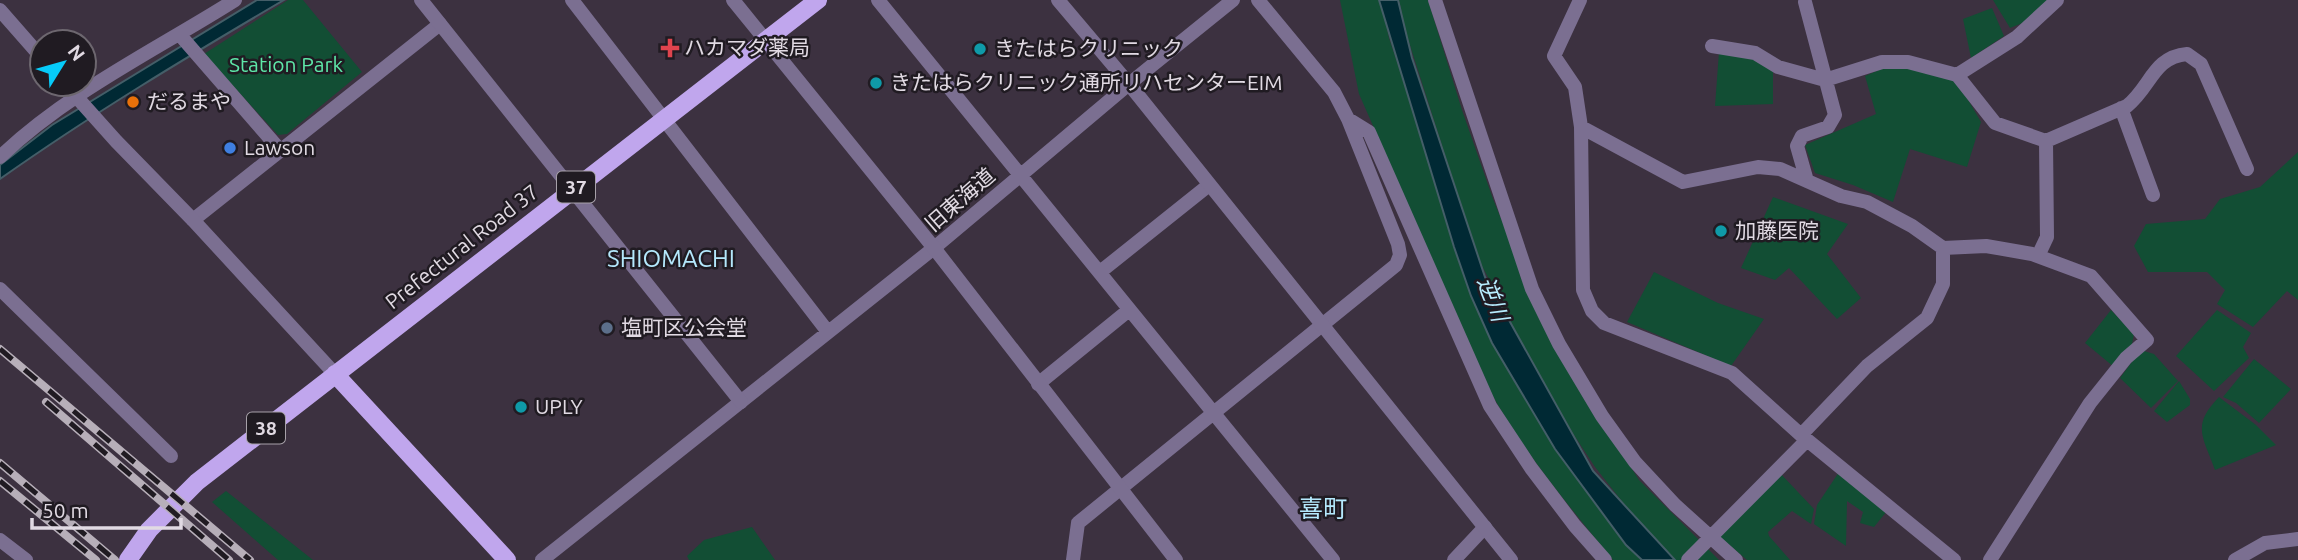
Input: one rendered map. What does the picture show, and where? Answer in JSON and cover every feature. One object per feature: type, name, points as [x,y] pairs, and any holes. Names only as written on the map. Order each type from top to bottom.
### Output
[{"type":"main road","name":"Prefectural Road 37","points":[[334,374],[818,0]]},
{"type":"main road","name":"38","points":[[128,560],[149,530],[197,482],[334,374]]},
{"type":"main road","points":[[334,374],[508,560]]},
{"type":"street","points":[[98,83],[181,36],[235,0]]},
{"type":"street","points":[[421,0],[741,402]]},
{"type":"street","points":[[572,0],[828,332]]},
{"type":"street","points":[[542,560],[934,248],[733,0]]},
{"type":"street","points":[[878,0],[1333,560]]},
{"type":"street","points":[[1058,0],[1129,84],[1511,560]]},
{"type":"street","name":"旧東海道","points":[[1176,560],[934,248],[1233,0]]},
{"type":"street","points":[[1073,560],[1078,523],[1396,265],[1400,255],[1348,120],[1334,92],[1258,0]]},
{"type":"street","points":[[1435,0],[1532,289],[1559,344],[1602,416],[1635,462],[1708,539],[1736,560]]},
{"type":"street","points":[[1580,0],[1554,57],[1575,87],[1581,127],[1583,290],[1592,311],[1604,323],[1732,373],[1804,438],[1954,560]]},
{"type":"street","points":[[1805,1],[1835,115],[1828,127],[1802,136],[1797,146],[1807,181]]},
{"type":"street","points":[[1957,75],[2017,37],[2054,1]]},
{"type":"street","points":[[0,10],[28,42]]},
{"type":"street","points":[[193,220],[440,24]]},
{"type":"street","points":[[181,36],[280,150]]},
{"type":"street","points":[[1712,46],[1755,53],[1778,67],[1825,80],[1882,62],[1908,62],[1957,75],[1995,123],[2046,141],[2121,108],[2138,97],[2158,66],[2175,55],[2187,54],[2201,64],[2246,169]]},
{"type":"street","points":[[0,158],[17,141],[73,98]]},
{"type":"street","points":[[78,98],[334,374]]},
{"type":"street","points":[[2121,108],[2153,195]]},
{"type":"street","points":[[1348,120],[1369,132],[1490,407],[1531,468],[1605,560]]},
{"type":"street","points":[[1581,127],[1683,181],[1758,167],[1780,169],[1841,197],[1867,202],[1912,226],[1943,248],[1986,246],[2038,256],[2091,276],[2147,340],[2126,358],[2090,403],[1990,560]]},
{"type":"street","points":[[2038,256],[2047,237],[2046,141]]},
{"type":"street","points":[[1100,272],[1209,185]]},
{"type":"street","points":[[1688,560],[1804,438],[1867,366],[1927,318],[1943,284],[1943,248]]},
{"type":"street","points":[[0,289],[171,456]]},
{"type":"street","points":[[1038,384],[1129,310]]},
{"type":"street","points":[[1454,560],[1485,527]]},
{"type":"street","points":[[2235,560],[2265,543],[2298,539]]},
{"type":"street","points":[[0,540],[17,557]]},
{"type":"green space","name":"Station Park","points":[[288,0],[303,0],[362,72],[287,134],[278,135],[204,54]]},
{"type":"green space","points":[[1340,0],[1381,0],[1389,38],[1492,343],[1555,449],[1626,545],[1642,560],[1613,560],[1533,458],[1491,393],[1359,94]]},
{"type":"green space","points":[[1399,0],[1428,0],[1462,110],[1512,245],[1521,278],[1550,338],[1639,480],[1719,560],[1673,560],[1639,523],[1595,467],[1545,385],[1526,360],[1515,330],[1478,258],[1407,36]]},
{"type":"green space","points":[[1993,0],[2050,0],[2025,22],[2010,28]]},
{"type":"green space","points":[[1992,8],[2004,36],[1971,58],[1963,19]]},
{"type":"green space","points":[[1719,52],[1753,58],[1773,70],[1773,104],[1715,106]]},
{"type":"green space","points":[[1898,62],[1956,79],[1981,122],[1967,167],[1910,149],[1893,202],[1815,173],[1805,145],[1876,114],[1865,76]]},
{"type":"green space","points":[[2298,152],[2298,300],[2287,291],[2253,327],[2217,304],[2225,290],[2207,272],[2148,272],[2134,246],[2146,224],[2205,219],[2220,199],[2260,187]]},
{"type":"green space","points":[[1773,197],[1848,224],[1827,254],[1861,298],[1837,319],[1789,268],[1775,280],[1741,268]]},
{"type":"green space","points":[[1654,272],[1718,303],[1764,319],[1731,366],[1627,322]]},
{"type":"green space","points":[[2111,310],[2134,334],[2131,349],[2114,367],[2085,343]]},
{"type":"green space","points":[[2217,310],[2251,333],[2243,347],[2249,358],[2214,391],[2176,356]]},
{"type":"green space","points":[[2144,351],[2154,354],[2178,381],[2151,408],[2120,378],[2134,359]]},
{"type":"green space","points":[[2254,359],[2291,389],[2259,423],[2236,403],[2223,397]]},
{"type":"green space","points":[[2179,381],[2190,399],[2190,405],[2167,422],[2154,411]]},
{"type":"green space","points":[[2219,397],[2256,425],[2276,445],[2215,470],[2204,440],[2202,424],[2210,407]]},
{"type":"green space","points":[[1839,472],[1887,511],[1874,527],[1860,523],[1863,512],[1847,501],[1846,546],[1814,524],[1817,505]]},
{"type":"green space","points":[[1780,473],[1814,509],[1811,524],[1792,511],[1768,532],[1790,560],[1747,560],[1720,537]]},
{"type":"green space","points":[[226,491],[313,560],[278,560],[212,502]]},
{"type":"green space","points":[[752,527],[775,560],[689,560],[687,556],[704,540]]},
{"type":"water","points":[[257,0],[284,0],[140,86],[0,179],[0,165],[52,125]]},
{"type":"water","name":"逆川","points":[[1379,0],[1398,0],[1412,58],[1485,277],[1593,471],[1675,560],[1642,560],[1626,545],[1555,449],[1492,343],[1471,296],[1454,247]]},
{"type":"railway","points":[[0,349],[250,560]]},
{"type":"railway","points":[[46,402],[229,560]]},
{"type":"railway","points":[[0,463],[115,560]]},
{"type":"railway","points":[[0,481],[96,560]]},
{"type":"place","name":"ハカマダ薬局","points":[[670,48]]},
{"type":"place","name":"きたはらクリニック","points":[[980,49]]},
{"type":"place","name":"きたはらクリニック通所リハセンターEIM","points":[[876,83]]},
{"type":"place","name":"だるまや","points":[[133,102]]},
{"type":"place","name":"Lawson","points":[[230,148]]},
{"type":"place","name":"加藤医院","points":[[1721,231]]},
{"type":"place","name":"塩町区公会堂","points":[[607,328]]},
{"type":"place","name":"UPLY","points":[[521,407]]},
{"type":"district","name":"SHIOMACHI","points":[[671,259]]},
{"type":"district","name":"喜町","points":[[1323,509]]}]
